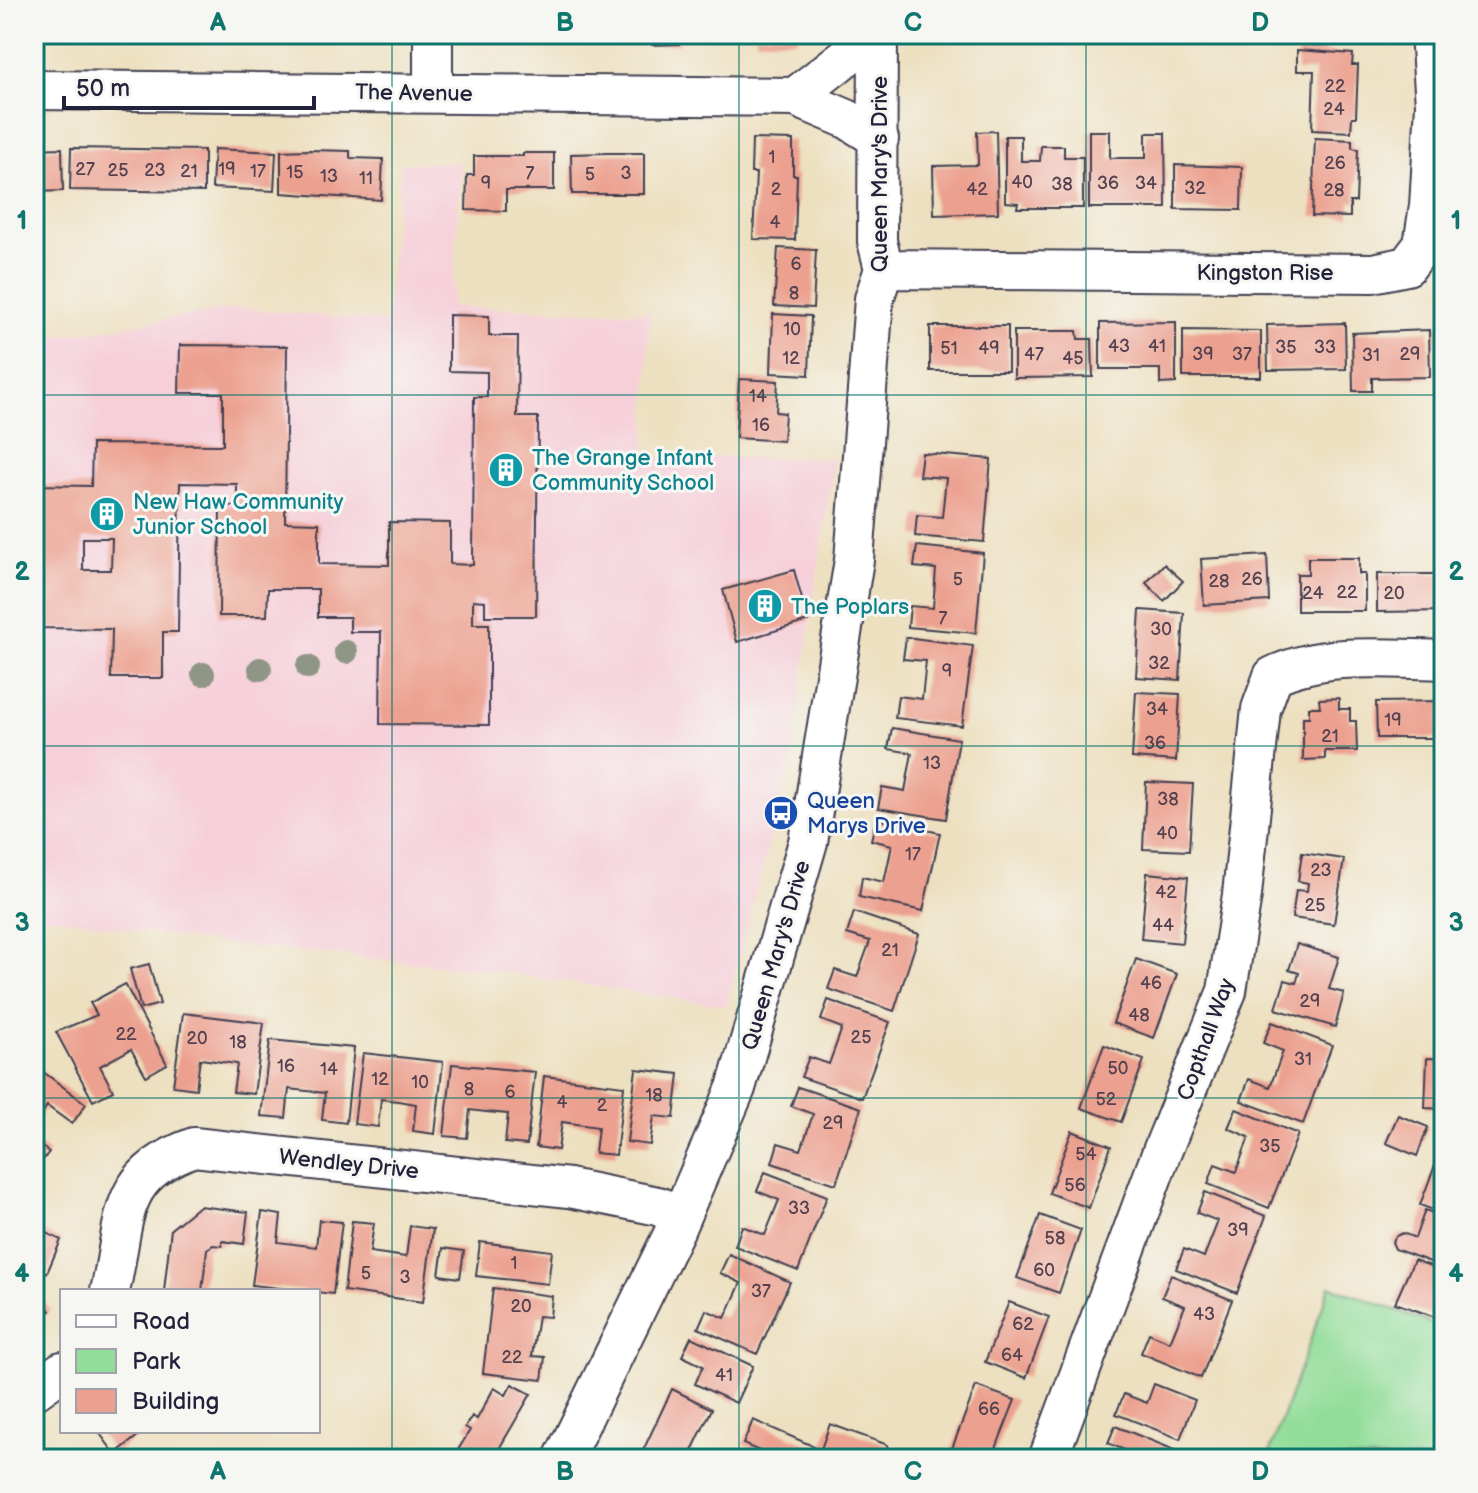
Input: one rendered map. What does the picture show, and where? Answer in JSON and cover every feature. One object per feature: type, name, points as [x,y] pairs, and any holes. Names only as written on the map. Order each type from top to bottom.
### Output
[{"type":"street","points":[[433,34],[433,92]]},
{"type":"street","points":[[795,97],[876,34]]},
{"type":"street","name":"Queen Mary's Drive","points":[[563,1459],[681,1216],[736,1088],[808,842],[854,560],[874,299],[884,269],[877,241],[879,139],[876,34]]},
{"type":"street","name":"Kingston Rise","points":[[884,269],[1373,273],[1407,266],[1423,245],[1440,105],[1430,34]]},
{"type":"street","name":"The Avenue","points":[[34,90],[795,97],[847,119],[879,139]]},
{"type":"street","name":"Copthall Way","points":[[1048,1459],[1161,1154],[1227,991],[1242,895],[1261,709],[1273,676],[1293,666],[1339,659],[1444,660]]},
{"type":"street","name":"Wendley Drive","points":[[110,1289],[123,1219],[136,1182],[164,1157],[194,1147],[569,1188],[658,1206],[681,1216]]},
{"type":"street","points":[[34,1391],[60,1372]]},
{"type":"shaded area","points":[[461,162],[452,307],[650,313],[645,456],[834,459],[790,764],[726,1006],[494,971],[209,942],[34,914],[34,332],[63,336],[238,308],[386,322],[401,164]]},
{"type":"green space","points":[[1330,1286],[1444,1328],[1444,1459],[1267,1459]]},
{"type":"building","points":[[652,34],[678,34],[679,44],[652,45]]},
{"type":"building","points":[[756,34],[797,34],[797,40],[756,40]]},
{"type":"building","points":[[1055,34],[1077,34],[1077,42],[1055,42]]},
{"type":"building","points":[[1315,34],[1360,34],[1360,45],[1314,45]]},
{"type":"building","points":[[1297,50],[1353,54],[1352,65],[1358,65],[1356,117],[1352,117],[1351,132],[1312,130],[1314,71],[1297,71]]},
{"type":"building","points":[[996,131],[998,213],[934,215],[933,166],[978,165],[977,132]]},
{"type":"building","points":[[1089,131],[1110,131],[1110,158],[1146,158],[1146,133],[1165,133],[1166,208],[1089,208]]},
{"type":"building","points":[[1005,136],[1021,136],[1021,161],[1040,161],[1041,146],[1064,146],[1064,157],[1083,157],[1083,208],[1017,208],[1018,203],[1005,202]]},
{"type":"building","points":[[1315,138],[1352,140],[1352,148],[1358,149],[1356,202],[1350,202],[1350,217],[1312,216]]},
{"type":"building","points":[[752,139],[793,140],[793,175],[797,175],[795,240],[753,239],[756,173],[751,173]]},
{"type":"building","points":[[62,148],[63,191],[34,192],[34,149]]},
{"type":"building","points":[[71,148],[204,150],[204,192],[70,190]]},
{"type":"building","points":[[214,149],[276,152],[274,191],[212,188]]},
{"type":"building","points":[[281,151],[350,151],[350,158],[383,159],[381,200],[281,193]]},
{"type":"building","points":[[523,153],[554,153],[554,190],[506,190],[506,211],[466,210],[467,175],[474,175],[474,156],[523,156]]},
{"type":"building","points":[[644,153],[644,194],[572,194],[571,154]]},
{"type":"building","points":[[1175,165],[1242,167],[1241,210],[1175,209]]},
{"type":"building","points":[[778,248],[816,250],[813,308],[774,306]]},
{"type":"building","points":[[773,314],[811,316],[809,375],[771,373]]},
{"type":"building","points":[[449,315],[489,316],[489,336],[518,336],[517,417],[538,417],[536,616],[485,616],[485,601],[473,600],[473,624],[489,624],[489,725],[380,724],[381,632],[350,632],[350,617],[318,617],[318,589],[268,589],[267,616],[219,616],[220,506],[237,506],[237,484],[180,483],[178,632],[163,632],[163,678],[111,678],[112,629],[34,628],[34,485],[91,486],[92,444],[223,445],[223,393],[179,393],[180,345],[287,346],[285,522],[319,523],[319,564],[389,565],[389,522],[450,523],[450,564],[473,565],[474,397],[487,397],[487,372],[449,371]],"holes":[[[83,538],[112,538],[111,570],[83,570]]]},
{"type":"building","points":[[1176,322],[1176,383],[1160,384],[1160,369],[1100,369],[1100,323]]},
{"type":"building","points":[[1345,323],[1346,369],[1268,370],[1267,325]]},
{"type":"building","points":[[930,326],[1008,326],[1008,371],[930,371]]},
{"type":"building","points":[[1435,327],[1444,327],[1444,385],[1436,386]]},
{"type":"building","points":[[1183,330],[1261,331],[1261,377],[1183,377]]},
{"type":"building","points":[[1429,330],[1430,377],[1372,378],[1372,391],[1353,391],[1352,333]]},
{"type":"building","points":[[1014,331],[1077,331],[1078,339],[1092,339],[1093,377],[1014,378]]},
{"type":"building","points":[[739,379],[778,381],[776,412],[785,413],[783,441],[736,438]]},
{"type":"building","points":[[922,453],[991,459],[984,542],[915,536],[917,515],[942,517],[946,478],[919,476]]},
{"type":"building","points":[[917,546],[983,553],[976,633],[908,627],[910,606],[933,608],[936,569],[914,567]]},
{"type":"building","points":[[1267,555],[1269,601],[1204,605],[1201,559]]},
{"type":"building","points":[[1308,558],[1359,558],[1359,574],[1365,574],[1365,611],[1297,611],[1297,574],[1308,574]]},
{"type":"building","points":[[1164,564],[1183,581],[1164,601],[1146,583]]},
{"type":"building","name":"The Poplars","points":[[794,570],[808,621],[737,642],[723,590]]},
{"type":"building","points":[[1377,574],[1444,574],[1444,611],[1377,612]]},
{"type":"building","points":[[1140,610],[1184,613],[1180,680],[1136,677]]},
{"type":"building","points":[[906,637],[973,646],[962,726],[895,718],[898,696],[922,699],[926,661],[903,659]]},
{"type":"building","points":[[1136,692],[1180,694],[1176,761],[1132,758]]},
{"type":"building","points":[[1339,698],[1339,709],[1350,709],[1350,721],[1356,721],[1357,751],[1325,751],[1325,759],[1303,760],[1303,717],[1309,717],[1309,707],[1320,707],[1319,699]]},
{"type":"building","points":[[1444,701],[1444,738],[1377,738],[1376,702]]},
{"type":"building","points":[[892,728],[959,739],[946,819],[878,808],[882,787],[905,791],[912,753],[888,749]]},
{"type":"building","points":[[1146,782],[1193,784],[1189,851],[1143,849]]},
{"type":"building","points":[[876,819],[940,833],[923,911],[859,897],[862,877],[884,882],[888,864],[892,845],[871,840]]},
{"type":"building","points":[[1302,853],[1344,859],[1334,924],[1292,918],[1296,890],[1307,891],[1308,883],[1298,881]]},
{"type":"building","points":[[1147,873],[1188,877],[1182,943],[1141,939]]},
{"type":"building","points":[[854,912],[919,934],[894,1011],[828,989],[835,970],[857,977],[870,941],[847,934]]},
{"type":"building","points":[[1297,944],[1339,957],[1329,989],[1344,993],[1335,1027],[1276,1009],[1285,980],[1296,983],[1297,980],[1299,973],[1289,970]]},
{"type":"building","points":[[1136,959],[1177,974],[1154,1038],[1113,1023]]},
{"type":"building","points":[[149,964],[160,1004],[141,1009],[130,969]]},
{"type":"building","points":[[125,984],[167,1064],[146,1076],[131,1049],[100,1066],[113,1091],[93,1101],[56,1032],[97,1015],[90,1003]]},
{"type":"building","points":[[828,1000],[890,1022],[862,1098],[801,1077],[809,1057],[829,1064],[842,1028],[821,1020]]},
{"type":"building","points":[[183,1013],[264,1023],[254,1094],[233,1092],[237,1064],[200,1059],[196,1089],[173,1086]]},
{"type":"building","points":[[1272,1022],[1332,1045],[1303,1124],[1241,1101],[1249,1079],[1270,1087],[1283,1051],[1263,1043]]},
{"type":"building","points":[[270,1040],[354,1048],[346,1123],[322,1120],[325,1093],[289,1089],[286,1118],[261,1116]]},
{"type":"building","points":[[1104,1045],[1144,1060],[1121,1122],[1081,1108]]},
{"type":"building","points":[[363,1053],[443,1062],[435,1134],[413,1131],[416,1104],[398,1101],[381,1099],[378,1127],[354,1124]]},
{"type":"building","points":[[1427,1058],[1444,1059],[1444,1109],[1425,1108]]},
{"type":"building","points":[[452,1064],[535,1072],[527,1145],[505,1143],[508,1114],[470,1110],[467,1138],[444,1136]]},
{"type":"building","points":[[34,1065],[86,1104],[72,1124],[47,1106],[34,1125]]},
{"type":"building","points":[[636,1069],[679,1074],[674,1118],[654,1116],[650,1145],[627,1142]]},
{"type":"building","points":[[544,1076],[624,1086],[616,1155],[595,1153],[598,1127],[562,1122],[558,1150],[536,1147]]},
{"type":"building","points":[[798,1087],[861,1108],[836,1184],[772,1163],[778,1143],[801,1150],[813,1114],[791,1106]]},
{"type":"building","points":[[1236,1109],[1298,1134],[1269,1208],[1208,1184],[1215,1164],[1236,1172],[1249,1137],[1228,1128]]},
{"type":"building","points":[[1398,1115],[1428,1127],[1417,1156],[1386,1143]]},
{"type":"building","points":[[1072,1131],[1111,1146],[1089,1208],[1049,1193]]},
{"type":"building","points":[[34,1141],[49,1152],[37,1168],[34,1166]]},
{"type":"building","points":[[1437,1160],[1444,1163],[1444,1214],[1420,1205]]},
{"type":"building","points":[[765,1172],[827,1196],[798,1271],[735,1246],[742,1226],[765,1235],[779,1200],[757,1191]]},
{"type":"building","points":[[1205,1192],[1266,1216],[1237,1293],[1176,1269],[1184,1249],[1204,1257],[1218,1221],[1197,1213]]},
{"type":"building","points":[[199,1206],[248,1212],[244,1244],[222,1241],[222,1246],[213,1245],[207,1249],[202,1289],[164,1289],[171,1229]]},
{"type":"building","points":[[1425,1210],[1444,1217],[1444,1267],[1395,1249],[1392,1242],[1403,1233],[1415,1238]]},
{"type":"building","points":[[262,1212],[281,1215],[278,1242],[316,1247],[319,1220],[342,1222],[333,1294],[320,1293],[320,1289],[252,1285]]},
{"type":"building","points":[[1040,1215],[1081,1230],[1059,1293],[1017,1278]]},
{"type":"building","points":[[352,1221],[374,1223],[370,1252],[406,1257],[410,1226],[433,1229],[423,1302],[344,1291]]},
{"type":"building","points":[[34,1227],[61,1240],[47,1273],[34,1267]]},
{"type":"building","points":[[480,1242],[552,1251],[548,1284],[476,1276]]},
{"type":"building","points":[[443,1248],[464,1251],[460,1278],[439,1275]]},
{"type":"building","points":[[729,1254],[790,1282],[757,1354],[698,1328],[706,1310],[725,1318],[741,1283],[720,1273]]},
{"type":"building","points":[[1414,1260],[1444,1271],[1444,1320],[1395,1303]]},
{"type":"building","points":[[1171,1275],[1232,1300],[1201,1378],[1141,1353],[1149,1333],[1170,1342],[1185,1306],[1162,1297]]},
{"type":"building","points":[[493,1288],[552,1296],[550,1317],[538,1316],[532,1356],[545,1357],[542,1380],[483,1373]]},
{"type":"building","points":[[34,1289],[50,1311],[34,1323]]},
{"type":"building","points":[[1009,1302],[1049,1317],[1026,1378],[985,1362]]},
{"type":"building","points":[[691,1337],[753,1366],[736,1403],[695,1384],[703,1366],[682,1356]]},
{"type":"building","points":[[512,1384],[531,1394],[493,1459],[473,1459],[458,1450],[470,1430],[465,1427],[472,1416],[477,1419],[494,1388],[506,1395]]},
{"type":"building","points":[[1154,1384],[1195,1400],[1180,1439],[1116,1414],[1124,1394],[1147,1403]]},
{"type":"building","points":[[976,1386],[1015,1400],[992,1459],[948,1459]]},
{"type":"building","points":[[672,1389],[712,1409],[688,1459],[639,1459]]},
{"type":"building","points":[[753,1420],[813,1446],[807,1459],[778,1459],[743,1444]]},
{"type":"building","points":[[830,1424],[888,1445],[883,1459],[847,1459],[821,1449]]},
{"type":"building","points":[[1115,1426],[1175,1450],[1171,1459],[1124,1459],[1127,1451],[1108,1443]]},
{"type":"building","points":[[99,1433],[141,1433],[115,1454]]},
{"type":"place","name":"The Grange Infant Community School","points":[[506,470]]},
{"type":"place","name":"New Haw Community Junior School","points":[[107,514]]},
{"type":"place","name":"The Poplars","points":[[765,606]]},
{"type":"place","name":"Queen Marys Drive","points":[[781,813]]}]
